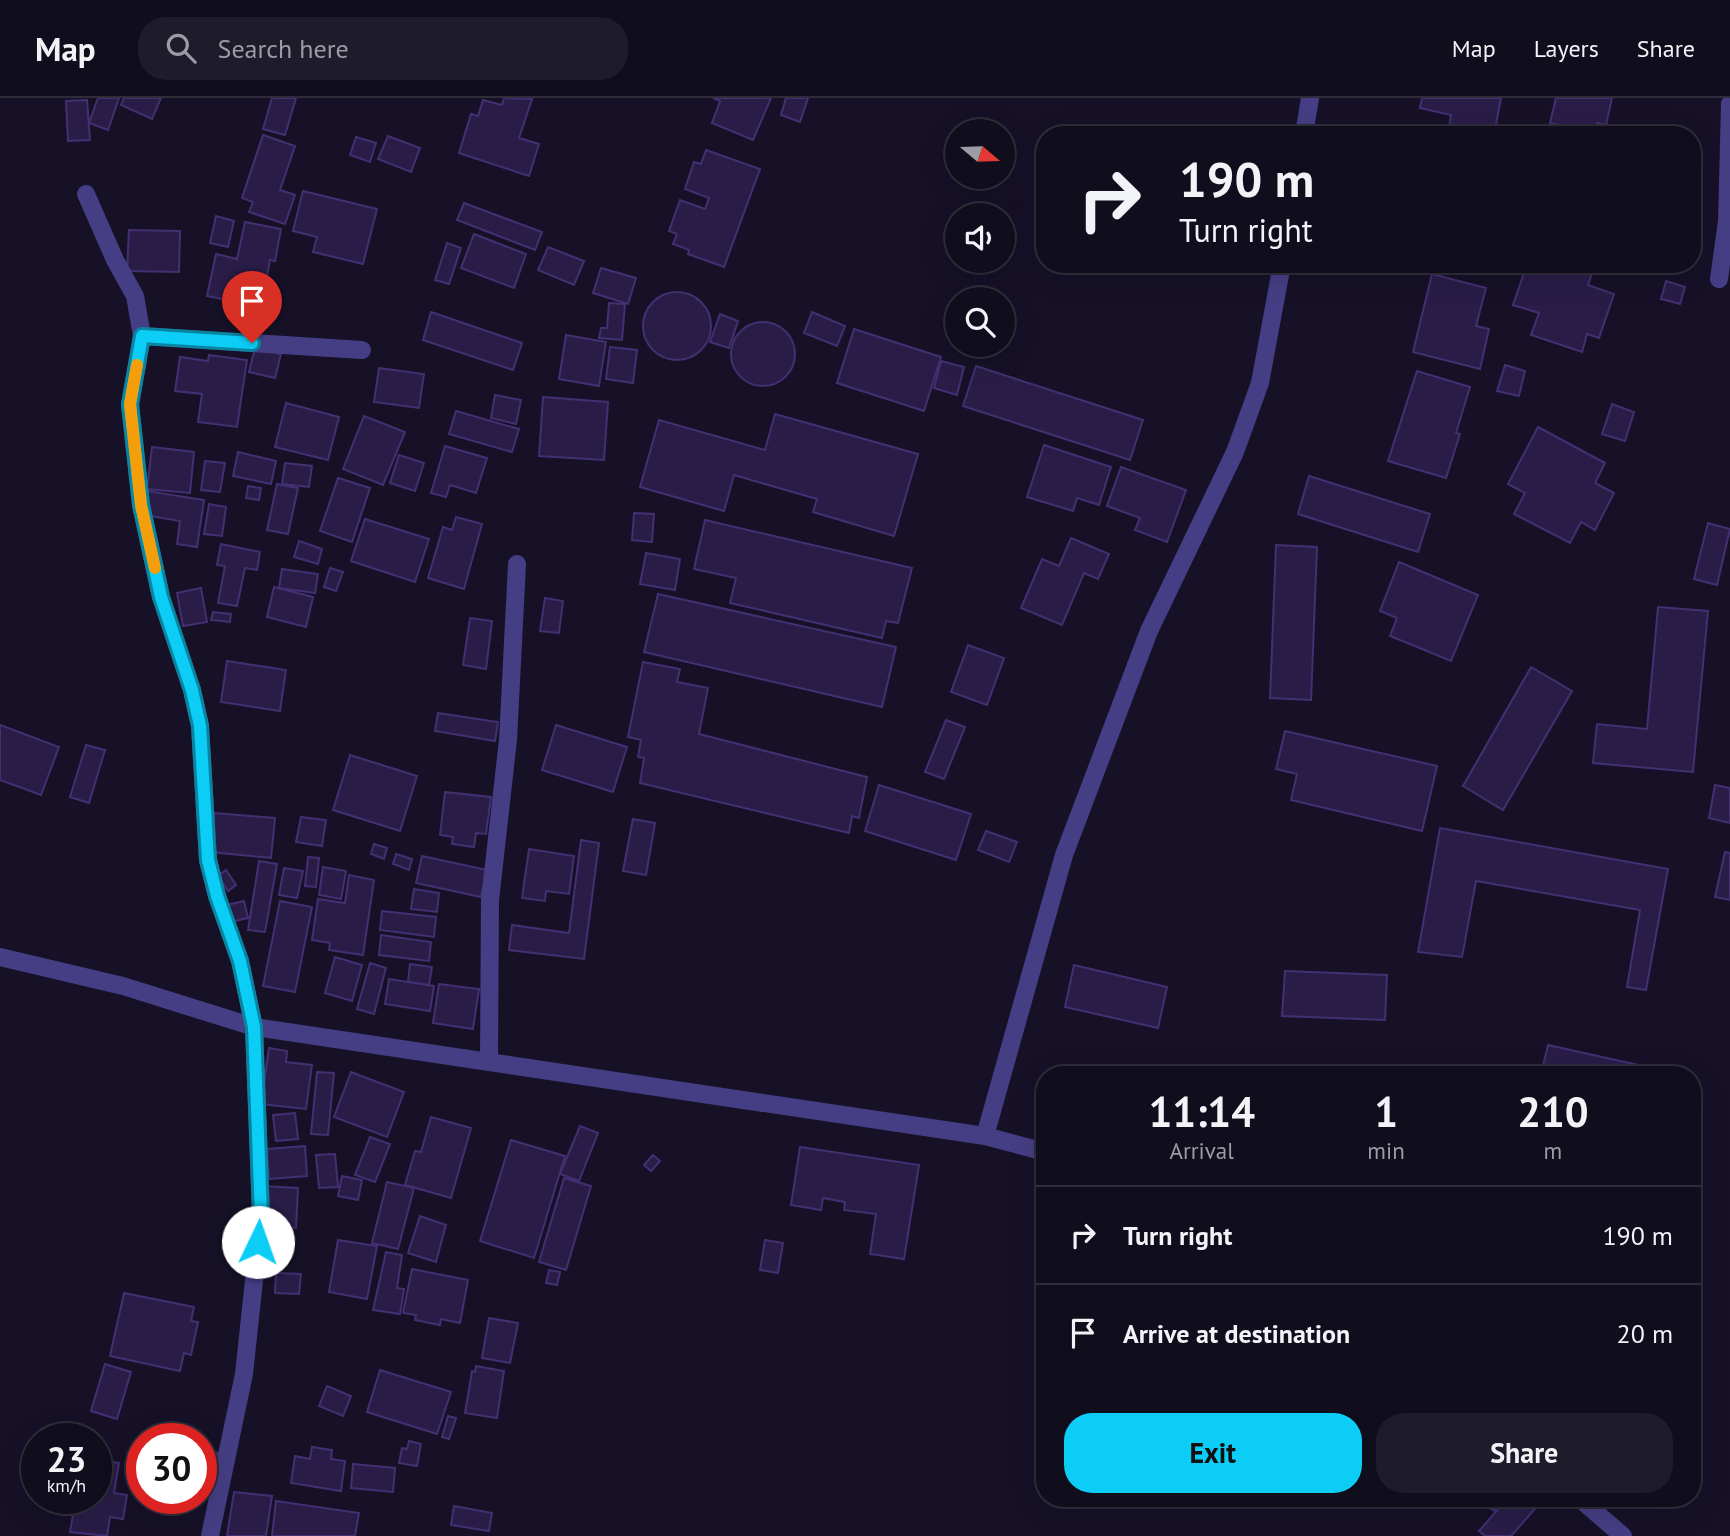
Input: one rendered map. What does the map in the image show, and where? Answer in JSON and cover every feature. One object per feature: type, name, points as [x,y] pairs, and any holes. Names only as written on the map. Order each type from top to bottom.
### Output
[{"type":"street","points":[[1305,126],[1310,98]]},
{"type":"street","points":[[1719,279],[1727,221],[1730,104]]},
{"type":"street","points":[[86,194],[115,260],[135,296],[142,336],[130,404],[141,505],[161,597],[192,690],[200,726],[208,860],[217,896],[240,961],[254,1027],[260,1228],[244,1374],[210,1536]]},
{"type":"street","points":[[985,1136],[1064,855],[1149,631],[1235,452],[1260,383],[1280,273]]},
{"type":"street","points":[[142,336],[362,350]]},
{"type":"street","points":[[489,1061],[490,900],[508,740],[517,564]]},
{"type":"street","points":[[0,957],[123,986],[254,1027],[985,1136],[1036,1150]]},
{"type":"street","points":[[1589,1507],[1623,1536]]},
{"type":"building","points":[[98,98],[119,98],[108,130],[89,123]]},
{"type":"building","points":[[124,98],[161,98],[152,119],[121,105]]},
{"type":"building","points":[[272,98],[296,98],[285,135],[263,129]]},
{"type":"building","points":[[504,98],[532,99],[519,138],[539,144],[529,176],[459,153],[471,114],[478,116],[483,100],[502,105]]},
{"type":"building","points":[[713,98],[771,98],[753,140],[712,123],[720,101]]},
{"type":"building","points":[[786,98],[808,98],[800,122],[781,115]]},
{"type":"building","points":[[1422,98],[1501,98],[1496,126],[1449,126],[1451,115],[1420,108]]},
{"type":"building","points":[[1556,98],[1612,98],[1606,125],[1597,123],[1596,126],[1559,126],[1550,123]]},
{"type":"building","points":[[87,100],[90,140],[68,141],[66,101]]},
{"type":"building","points":[[263,135],[295,146],[280,190],[295,195],[285,224],[249,212],[253,202],[242,198]]},
{"type":"building","points":[[388,136],[420,148],[411,172],[378,159]]},
{"type":"building","points":[[356,137],[376,143],[370,162],[350,155]]},
{"type":"building","points":[[706,150],[760,169],[724,267],[688,254],[689,250],[673,244],[677,234],[669,231],[680,200],[705,209],[709,198],[685,189],[694,162],[701,164]]},
{"type":"building","points":[[303,191],[377,209],[363,264],[313,252],[317,237],[293,231]]},
{"type":"building","points":[[464,203],[542,232],[535,250],[457,220]]},
{"type":"building","points":[[216,216],[234,221],[228,247],[210,243]]},
{"type":"building","points":[[245,222],[281,229],[275,261],[270,260],[263,296],[259,295],[256,306],[207,296],[216,254],[237,259]]},
{"type":"building","points":[[129,230],[180,231],[179,272],[127,271]]},
{"type":"building","points":[[474,234],[526,254],[514,288],[461,268]]},
{"type":"building","points":[[447,243],[461,248],[449,284],[435,280]]},
{"type":"building","points":[[548,247],[584,261],[574,285],[538,270]]},
{"type":"building","points":[[601,268],[636,278],[628,304],[593,293]]},
{"type":"building","points":[[1524,273],[1592,273],[1588,285],[1614,294],[1599,338],[1587,334],[1582,352],[1531,335],[1539,313],[1513,305]]},
{"type":"building","points":[[1432,274],[1486,288],[1476,326],[1489,329],[1480,369],[1413,352]]},
{"type":"building","points":[[1666,281],[1685,287],[1680,304],[1661,299]]},
{"type":"building","points":[[677,292],[690,295],[701,302],[708,313],[711,326],[708,339],[701,350],[690,357],[677,360],[664,357],[653,350],[646,339],[643,326],[646,313],[653,302],[664,295]]},
{"type":"building","points":[[609,303],[625,304],[622,340],[599,338],[601,328],[607,328]]},
{"type":"building","points":[[431,312],[522,343],[513,370],[423,340]]},
{"type":"building","points":[[812,312],[845,326],[837,346],[804,333]]},
{"type":"building","points":[[720,314],[738,321],[729,348],[710,342]]},
{"type":"building","points":[[763,322],[786,331],[795,354],[786,377],[763,386],[740,377],[731,354],[740,331]]},
{"type":"building","points":[[854,329],[941,357],[924,411],[837,383]]},
{"type":"building","points":[[566,335],[606,342],[599,386],[559,379]]},
{"type":"building","points":[[610,347],[637,350],[633,383],[606,379]]},
{"type":"building","points":[[255,348],[281,354],[275,378],[249,372]]},
{"type":"building","points":[[209,355],[247,360],[237,427],[198,422],[202,394],[175,391],[180,357],[208,361]]},
{"type":"building","points":[[941,361],[964,367],[957,395],[934,388]]},
{"type":"building","points":[[1505,365],[1525,371],[1519,396],[1497,391]]},
{"type":"building","points":[[976,366],[1143,420],[1130,460],[963,406]]},
{"type":"building","points":[[379,368],[424,374],[419,408],[374,402]]},
{"type":"building","points":[[1417,371],[1470,387],[1456,433],[1460,434],[1446,478],[1388,461]]},
{"type":"building","points":[[495,395],[521,400],[516,424],[491,418]]},
{"type":"building","points":[[543,397],[608,402],[604,460],[539,456]]},
{"type":"building","points":[[286,403],[339,417],[328,460],[275,447]]},
{"type":"building","points":[[1612,404],[1634,412],[1625,441],[1602,434]]},
{"type":"building","points":[[456,411],[519,429],[512,452],[449,434]]},
{"type":"building","points":[[775,414],[918,454],[894,536],[813,512],[817,499],[734,475],[724,511],[640,487],[659,420],[765,450]]},
{"type":"building","points":[[364,416],[405,432],[383,485],[343,469]]},
{"type":"building","points":[[1538,427],[1605,463],[1595,483],[1614,493],[1595,530],[1581,522],[1570,543],[1514,514],[1525,493],[1508,484]]},
{"type":"building","points":[[1044,445],[1111,467],[1099,505],[1077,498],[1073,511],[1027,497]]},
{"type":"building","points":[[445,446],[487,458],[476,493],[450,485],[446,497],[431,493]]},
{"type":"building","points":[[152,447],[194,452],[190,493],[147,489]]},
{"type":"building","points":[[238,452],[276,461],[271,484],[233,476]]},
{"type":"building","points":[[399,455],[424,463],[415,491],[390,483]]},
{"type":"building","points":[[205,461],[225,463],[220,492],[201,490]]},
{"type":"building","points":[[285,463],[312,466],[309,487],[282,484]]},
{"type":"building","points":[[1121,467],[1186,490],[1167,542],[1135,530],[1140,518],[1107,506]]},
{"type":"building","points":[[1309,476],[1430,514],[1418,552],[1298,514]]},
{"type":"building","points":[[338,478],[370,488],[352,542],[320,531]]},
{"type":"building","points":[[277,484],[298,488],[288,534],[267,530]]},
{"type":"building","points":[[248,486],[261,488],[259,500],[246,498]]},
{"type":"building","points":[[147,491],[204,500],[197,547],[177,544],[180,521],[144,515]]},
{"type":"building","points":[[209,504],[226,507],[222,536],[204,534]]},
{"type":"building","points":[[634,513],[654,514],[652,542],[632,540]]},
{"type":"building","points":[[456,517],[482,524],[464,589],[428,578],[443,527],[452,530]]},
{"type":"building","points":[[365,519],[429,539],[415,582],[351,561]]},
{"type":"building","points":[[705,520],[912,568],[898,623],[886,621],[882,638],[730,603],[736,578],[694,569]]},
{"type":"building","points":[[1708,523],[1730,529],[1717,585],[1694,579]]},
{"type":"building","points":[[1071,538],[1109,554],[1098,579],[1084,573],[1062,625],[1021,608],[1042,559],[1059,566]]},
{"type":"building","points":[[299,541],[322,549],[318,564],[294,557]]},
{"type":"building","points":[[221,544],[260,552],[257,570],[245,568],[237,606],[218,603],[225,566],[217,565]]},
{"type":"building","points":[[1276,545],[1317,547],[1311,700],[1270,698]]},
{"type":"building","points":[[646,553],[680,559],[675,590],[640,584]]},
{"type":"building","points":[[1399,562],[1478,595],[1451,661],[1390,636],[1397,618],[1380,611]]},
{"type":"building","points":[[330,568],[343,572],[336,591],[324,587]]},
{"type":"building","points":[[282,569],[318,574],[315,593],[279,588]]},
{"type":"building","points":[[274,587],[313,597],[306,627],[267,617]]},
{"type":"building","points":[[201,588],[207,622],[183,626],[177,593]]},
{"type":"building","points":[[658,594],[896,647],[882,707],[644,652]]},
{"type":"building","points":[[545,598],[563,601],[559,633],[540,631]]},
{"type":"building","points":[[1658,607],[1708,611],[1693,772],[1593,763],[1597,724],[1647,729]]},
{"type":"building","points":[[213,612],[231,614],[230,622],[211,620]]},
{"type":"building","points":[[470,618],[492,621],[486,669],[463,665]]},
{"type":"building","points":[[968,645],[1004,658],[987,705],[951,692]]},
{"type":"building","points":[[227,661],[286,670],[280,711],[221,702]]},
{"type":"building","points":[[643,662],[680,669],[677,682],[708,688],[699,734],[867,777],[859,818],[852,816],[849,833],[640,783],[644,758],[638,757],[641,740],[628,737]]},
{"type":"building","points":[[1531,667],[1572,691],[1503,810],[1463,786]]},
{"type":"building","points":[[438,713],[498,722],[495,741],[435,731]]},
{"type":"building","points":[[946,720],[965,727],[944,779],[925,772]]},
{"type":"building","points":[[0,725],[59,747],[41,795],[0,780]]},
{"type":"building","points":[[556,725],[627,747],[613,792],[542,770]]},
{"type":"building","points":[[1285,731],[1437,766],[1422,831],[1291,800],[1297,774],[1276,769]]},
{"type":"building","points":[[86,745],[105,750],[89,803],[70,797]]},
{"type":"building","points":[[350,755],[417,776],[400,831],[333,810]]},
{"type":"building","points":[[879,785],[971,814],[956,860],[865,831]]},
{"type":"building","points":[[1715,785],[1730,788],[1730,823],[1709,818]]},
{"type":"building","points":[[445,792],[491,797],[486,834],[476,833],[474,847],[452,844],[453,837],[440,835]]},
{"type":"building","points":[[214,813],[275,818],[271,858],[210,852]]},
{"type":"building","points":[[301,817],[326,820],[322,846],[296,842]]},
{"type":"building","points":[[633,819],[655,823],[646,875],[623,871]]},
{"type":"building","points":[[1440,828],[1668,869],[1646,990],[1627,987],[1640,910],[1476,881],[1462,957],[1418,952]]},
{"type":"building","points":[[986,831],[1017,842],[1009,862],[978,850]]},
{"type":"building","points":[[581,840],[599,843],[584,959],[509,950],[512,925],[569,933]]},
{"type":"building","points":[[374,844],[387,848],[384,859],[371,854]]},
{"type":"building","points":[[529,849],[574,856],[569,894],[546,891],[545,901],[522,898]]},
{"type":"building","points":[[1725,852],[1730,853],[1730,900],[1715,897]]},
{"type":"building","points":[[396,854],[412,859],[409,870],[393,864]]},
{"type":"building","points":[[422,856],[487,870],[481,897],[416,883]]},
{"type":"building","points":[[308,857],[319,858],[316,887],[305,886]]},
{"type":"building","points":[[259,861],[277,864],[265,932],[248,930]]},
{"type":"building","points":[[323,867],[346,871],[341,899],[319,895]]},
{"type":"building","points":[[284,868],[303,871],[297,898],[279,895]]},
{"type":"building","points":[[226,870],[236,885],[228,891],[218,876]]},
{"type":"building","points":[[349,875],[374,880],[363,955],[329,950],[330,943],[312,940],[318,899],[345,903]]},
{"type":"building","points":[[414,889],[439,893],[437,912],[411,909]]},
{"type":"building","points":[[244,901],[248,918],[231,922],[227,905]]},
{"type":"building","points":[[280,901],[312,907],[295,992],[263,986]]},
{"type":"building","points":[[382,911],[436,917],[434,937],[380,930]]},
{"type":"building","points":[[381,935],[431,942],[429,961],[379,955]]},
{"type":"building","points":[[335,957],[362,965],[352,1001],[325,993]]},
{"type":"building","points":[[370,963],[386,968],[374,1014],[357,1009]]},
{"type":"building","points":[[410,964],[432,967],[429,985],[408,982]]},
{"type":"building","points":[[1074,965],[1167,987],[1158,1028],[1065,1007]]},
{"type":"building","points":[[1285,971],[1387,975],[1385,1020],[1282,1016]]},
{"type":"building","points":[[389,979],[434,986],[430,1011],[385,1004]]},
{"type":"building","points":[[439,984],[479,989],[473,1029],[433,1023]]},
{"type":"building","points":[[1548,1045],[1643,1066],[1543,1066]]},
{"type":"building","points":[[269,1048],[287,1051],[286,1062],[312,1065],[306,1109],[261,1104]]},
{"type":"building","points":[[317,1072],[334,1073],[328,1135],[311,1134]]},
{"type":"building","points":[[351,1072],[404,1092],[387,1137],[334,1117]]},
{"type":"building","points":[[295,1113],[298,1139],[276,1141],[273,1115]]},
{"type":"building","points":[[431,1117],[471,1128],[451,1198],[405,1185],[415,1151],[421,1152]]},
{"type":"building","points":[[580,1126],[598,1133],[579,1181],[560,1174]]},
{"type":"building","points":[[370,1137],[390,1144],[375,1182],[355,1175]]},
{"type":"building","points":[[511,1140],[565,1156],[534,1258],[480,1241]]},
{"type":"building","points":[[305,1146],[307,1176],[269,1179],[267,1149]]},
{"type":"building","points":[[800,1147],[919,1165],[904,1259],[870,1254],[876,1214],[844,1210],[845,1202],[823,1198],[821,1210],[791,1205]]},
{"type":"building","points":[[335,1154],[338,1187],[319,1188],[316,1155]]},
{"type":"building","points":[[653,1155],[660,1161],[651,1171],[644,1165]]},
{"type":"building","points":[[342,1176],[362,1180],[358,1200],[338,1196]]},
{"type":"building","points":[[564,1178],[591,1186],[566,1270],[539,1262]]},
{"type":"building","points":[[387,1182],[414,1188],[398,1249],[372,1243]]},
{"type":"building","points":[[263,1186],[298,1188],[296,1228],[262,1227]]},
{"type":"building","points":[[420,1216],[446,1225],[436,1262],[408,1253]]},
{"type":"building","points":[[273,1236],[287,1238],[283,1262],[270,1260]]},
{"type":"building","points":[[338,1240],[377,1246],[367,1299],[329,1292]]},
{"type":"building","points":[[765,1240],[783,1243],[778,1273],[760,1270]]},
{"type":"building","points":[[386,1252],[402,1255],[397,1288],[404,1289],[400,1314],[373,1310]]},
{"type":"building","points":[[412,1269],[468,1280],[460,1323],[441,1319],[440,1325],[415,1320],[416,1315],[403,1313]]},
{"type":"building","points":[[549,1270],[560,1272],[557,1285],[546,1283]]},
{"type":"building","points":[[276,1273],[301,1274],[299,1294],[275,1293]]},
{"type":"building","points":[[124,1293],[194,1307],[191,1321],[198,1322],[191,1355],[184,1353],[180,1371],[110,1356]]},
{"type":"building","points":[[489,1318],[518,1323],[510,1363],[482,1358]]},
{"type":"building","points":[[105,1364],[131,1372],[117,1419],[91,1411]]},
{"type":"building","points":[[476,1366],[504,1371],[497,1418],[465,1413],[472,1371],[475,1372]]},
{"type":"building","points":[[380,1370],[451,1392],[437,1434],[367,1412]]},
{"type":"building","points":[[327,1386],[351,1396],[343,1416],[319,1406]]},
{"type":"building","points":[[448,1416],[456,1418],[449,1439],[442,1437]]},
{"type":"building","points":[[409,1441],[421,1444],[417,1466],[399,1463],[402,1448],[407,1449]]},
{"type":"building","points":[[312,1447],[332,1450],[331,1459],[345,1461],[341,1491],[291,1483],[295,1456],[310,1459]]},
{"type":"building","points":[[112,1462],[119,1463],[114,1493],[126,1495],[123,1519],[110,1517],[107,1536],[70,1532],[73,1514],[112,1514]]},
{"type":"building","points":[[353,1464],[395,1468],[393,1492],[351,1488]]},
{"type":"building","points":[[234,1492],[272,1496],[266,1536],[227,1536]]},
{"type":"building","points":[[276,1501],[359,1513],[355,1536],[272,1536]]},
{"type":"building","points":[[454,1506],[492,1513],[489,1531],[451,1525]]},
{"type":"building","points":[[1500,1507],[1537,1507],[1511,1536],[1485,1536],[1479,1531]]},
{"type":"slow traffic","points":[[137,365],[130,404],[141,505],[155,568]]},
{"type":"route","points":[[252,343],[142,336],[130,404],[141,505],[161,597],[192,690],[200,726],[208,860],[217,896],[240,961],[254,1027],[261,1215],[258,1242]]}]
